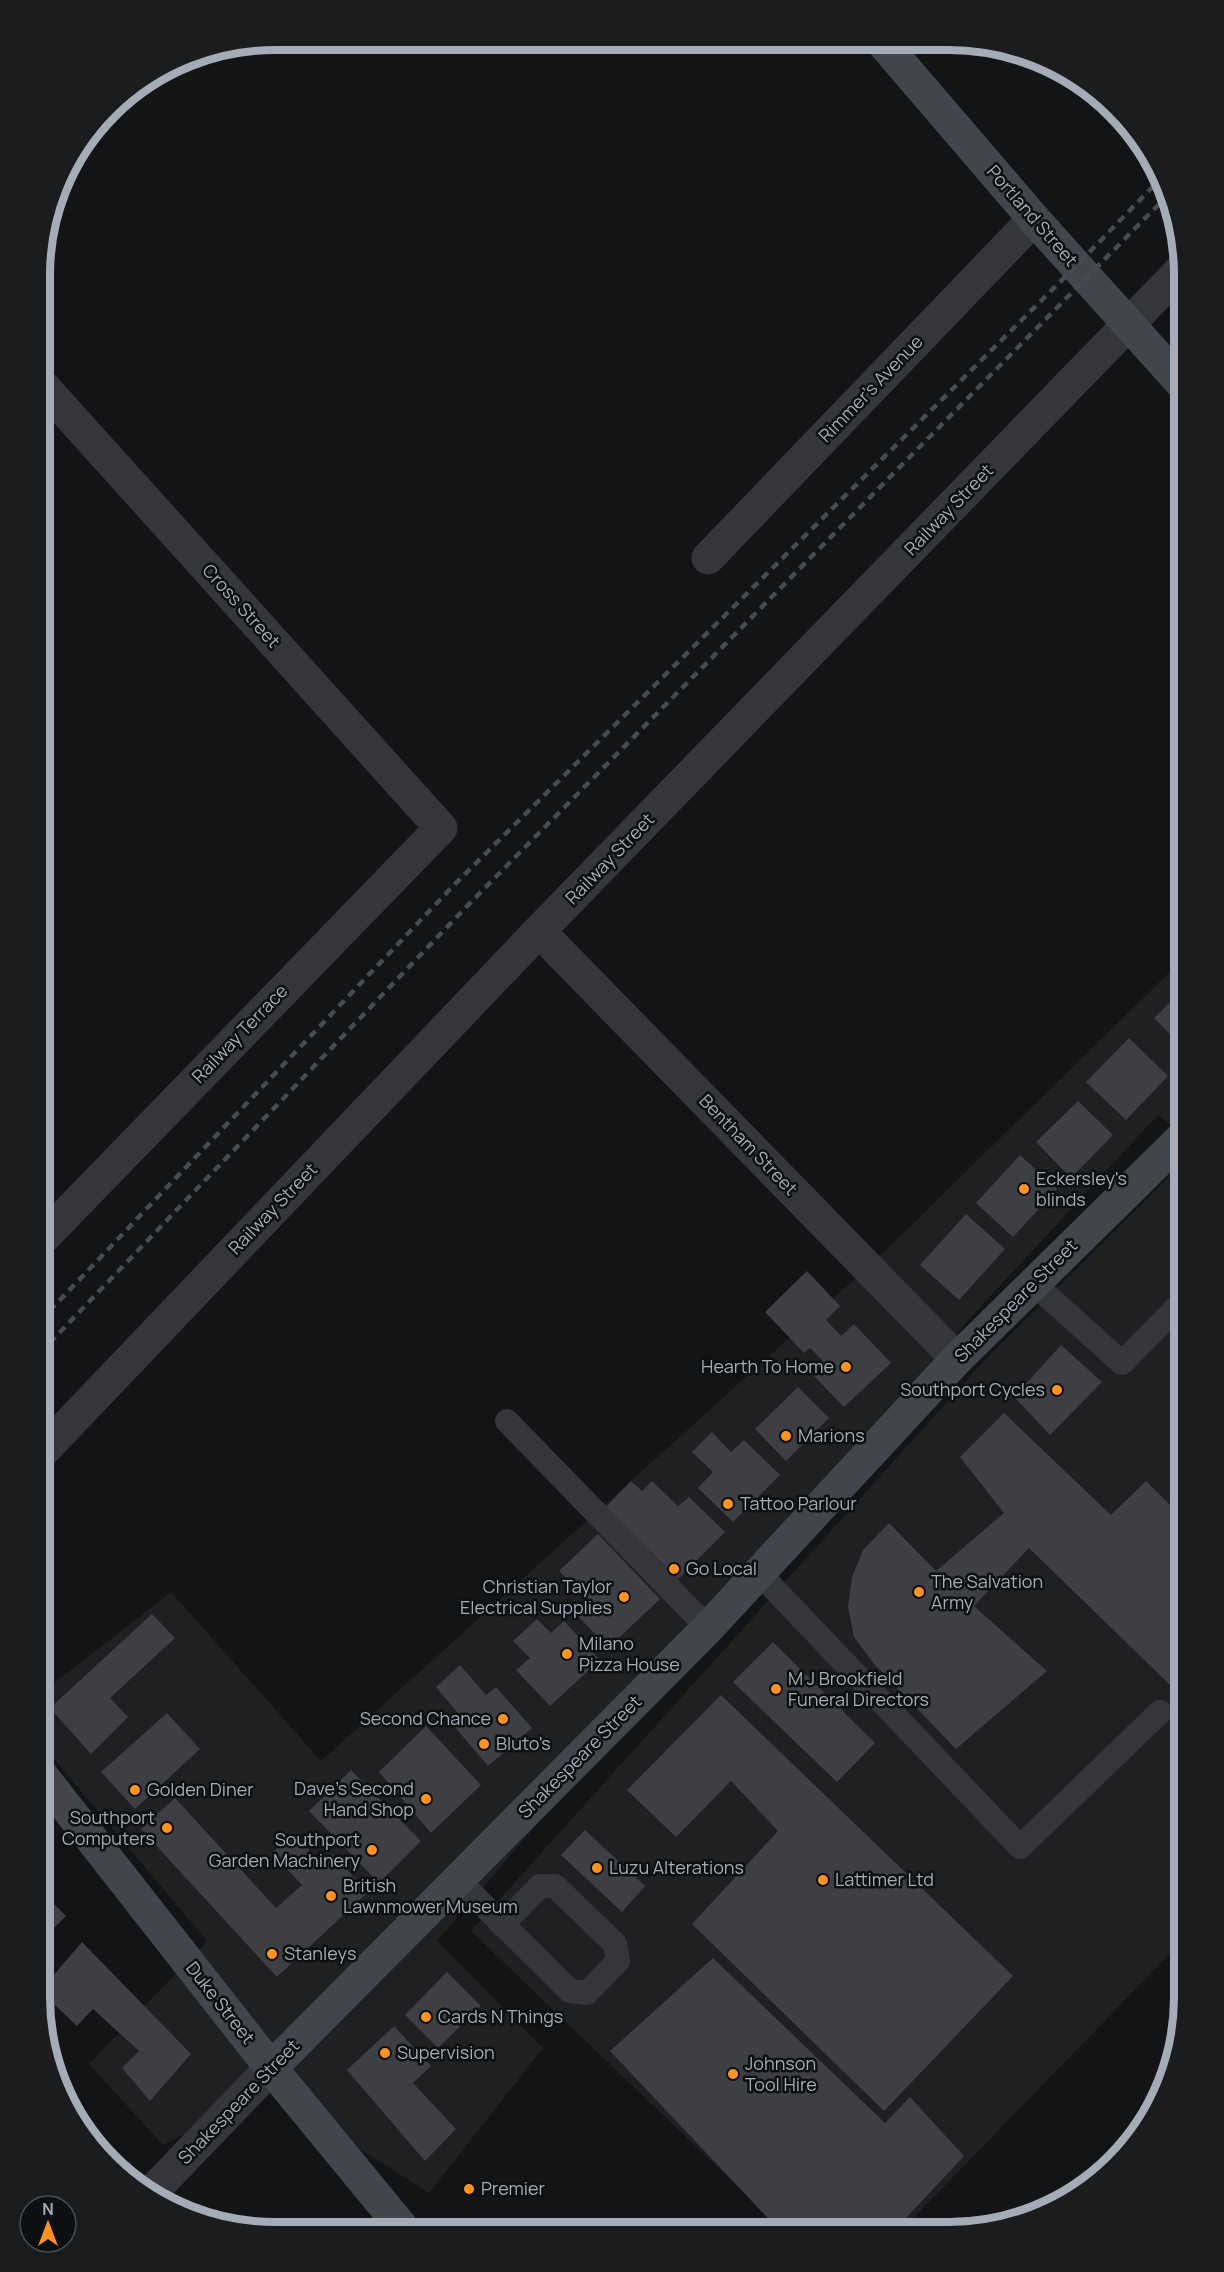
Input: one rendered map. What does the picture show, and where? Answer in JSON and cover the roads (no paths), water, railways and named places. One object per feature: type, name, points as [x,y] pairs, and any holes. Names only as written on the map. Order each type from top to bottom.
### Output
[{"type":"street","name":"Portland Street","points":[[889,50],[1034,219],[1174,375]]},
{"type":"street","name":"Rimmer's Avenue","points":[[708,558],[1034,219]]},
{"type":"street","name":"Railway Street","points":[[50,1444],[539,932],[1174,277]]},
{"type":"street","name":"Cross Street","points":[[50,394],[441,828]]},
{"type":"street","name":"Railway Terrace","points":[[50,1231],[441,828]]},
{"type":"street","name":"Bentham Street","points":[[539,932],[957,1359]]},
{"type":"street","name":"Shakespeare Street","points":[[155,2188],[271,2068],[708,1628],[957,1359],[1174,1146]]},
{"type":"street","name":"Duke Street","points":[[50,1786],[271,2068],[398,2222]]},
{"type":"lane","points":[[1033,1283],[1122,1363],[1174,1310]]},
{"type":"lane","points":[[507,1421],[708,1628]]},
{"type":"lane","points":[[759,1573],[1020,1847],[1160,1712]]},
{"type":"lane","points":[[458,1880],[502,1925],[570,1991],[587,1994],[618,1961],[615,1944],[555,1886],[540,1886],[502,1925]]},
{"type":"railway","points":[[50,1310],[454,885],[1076,266],[1155,184]]},
{"type":"railway","points":[[50,1343],[471,902],[1162,201]]},
{"type":"place","name":"Eckersley's blinds","points":[[1024,1189]]},
{"type":"place","name":"Hearth To Home","points":[[846,1367]]},
{"type":"place","name":"Southport Cycles","points":[[1057,1390]]},
{"type":"place","name":"Marions","points":[[786,1436]]},
{"type":"place","name":"Tattoo Parlour","points":[[728,1504]]},
{"type":"place","name":"Go Local","points":[[674,1569]]},
{"type":"place","name":"The Salvation Army","points":[[919,1592]]},
{"type":"place","name":"Christian Taylor Electrical Supplies","points":[[624,1597]]},
{"type":"place","name":"Milano Pizza House","points":[[567,1654]]},
{"type":"place","name":"M J Brookfield Funeral Directors","points":[[776,1689]]},
{"type":"place","name":"Second Chance","points":[[503,1719]]},
{"type":"place","name":"Bluto's","points":[[484,1744]]},
{"type":"place","name":"Golden Diner","points":[[135,1790]]},
{"type":"place","name":"Dave's Second Hand Shop","points":[[426,1799]]},
{"type":"place","name":"Southport Computers","points":[[167,1828]]},
{"type":"place","name":"Southport Garden Machinery","points":[[372,1850]]},
{"type":"place","name":"Luzu Alterations","points":[[597,1868]]},
{"type":"place","name":"Lattimer Ltd","points":[[823,1880]]},
{"type":"place","name":"British Lawnmower Museum","points":[[331,1896]]},
{"type":"place","name":"Stanleys","points":[[272,1954]]},
{"type":"place","name":"Cards N Things","points":[[426,2017]]},
{"type":"place","name":"Supervision","points":[[385,2053]]},
{"type":"place","name":"Johnson Tool Hire","points":[[733,2074]]},
{"type":"place","name":"Premier","points":[[469,2189]]}]
